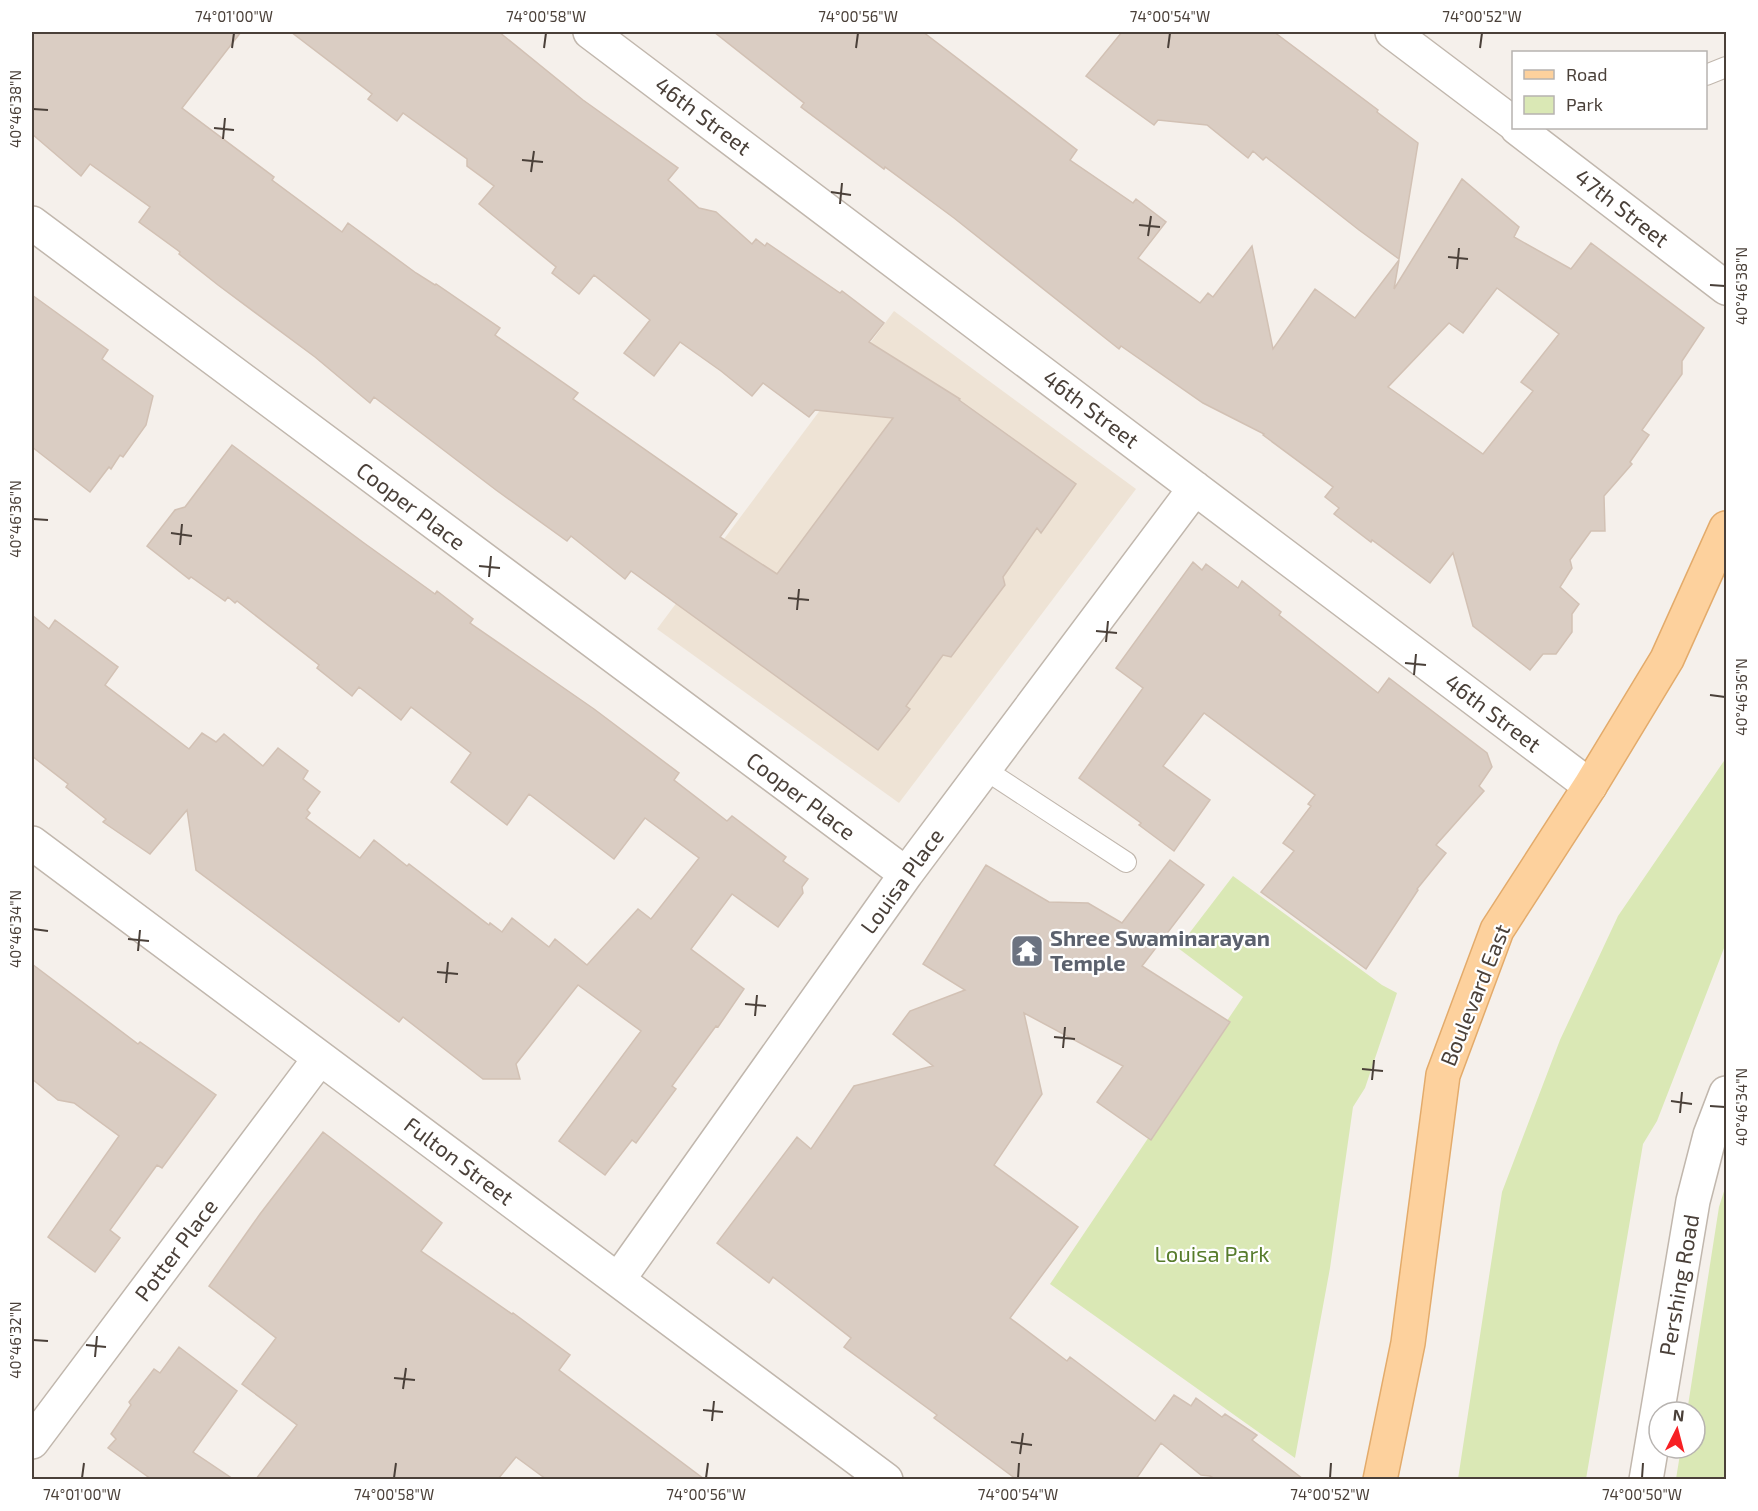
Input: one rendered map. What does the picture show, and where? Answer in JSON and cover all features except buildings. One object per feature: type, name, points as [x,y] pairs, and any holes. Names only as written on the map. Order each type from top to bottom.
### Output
[{"type":"main road","name":"Boulevard East","points":[[1380,1479],[1408,1343],[1443,1075],[1497,930],[1590,786],[1667,659],[1726,528]]},
{"type":"street","name":"46th Street","points":[[590,32],[1590,786]]},
{"type":"street","points":[[1392,32],[1512,122]]},
{"type":"street","name":"47th Street","points":[[1518,129],[1726,288]]},
{"type":"street","name":"Cooper Place","points":[[32,223],[906,874]]},
{"type":"street","name":"Louisa Place","points":[[618,1280],[906,874],[1195,488]]},
{"type":"street","name":"Fulton Street","points":[[32,843],[886,1479]]},
{"type":"street","name":"Potter Place","points":[[32,1442],[320,1058]]},
{"type":"street","name":"Pershing Road","points":[[1646,1479],[1693,1201],[1710,1135],[1726,1093]]},
{"type":"lane","points":[[1707,75],[1726,67]]},
{"type":"lane","points":[[984,769],[1126,862]]},
{"type":"shaded area","points":[[894,311],[1136,489],[899,803],[657,629]]},
{"type":"green space","points":[[1726,758],[1726,943],[1657,1121],[1643,1144],[1586,1479],[1458,1479],[1502,1192],[1560,1040],[1618,916]]},
{"type":"green space","name":"Louisa Park","points":[[1233,876],[1382,985],[1397,993],[1365,1088],[1353,1107],[1330,1268],[1295,1458],[1050,1284],[1243,997],[1178,948]]},
{"type":"green space","points":[[1726,1185],[1726,1479],[1676,1479],[1679,1460],[1707,1460],[1707,1400],[1689,1400],[1719,1207]]},
{"type":"place","name":"Shree Swaminarayan Temple","points":[[1027,951]]}]
